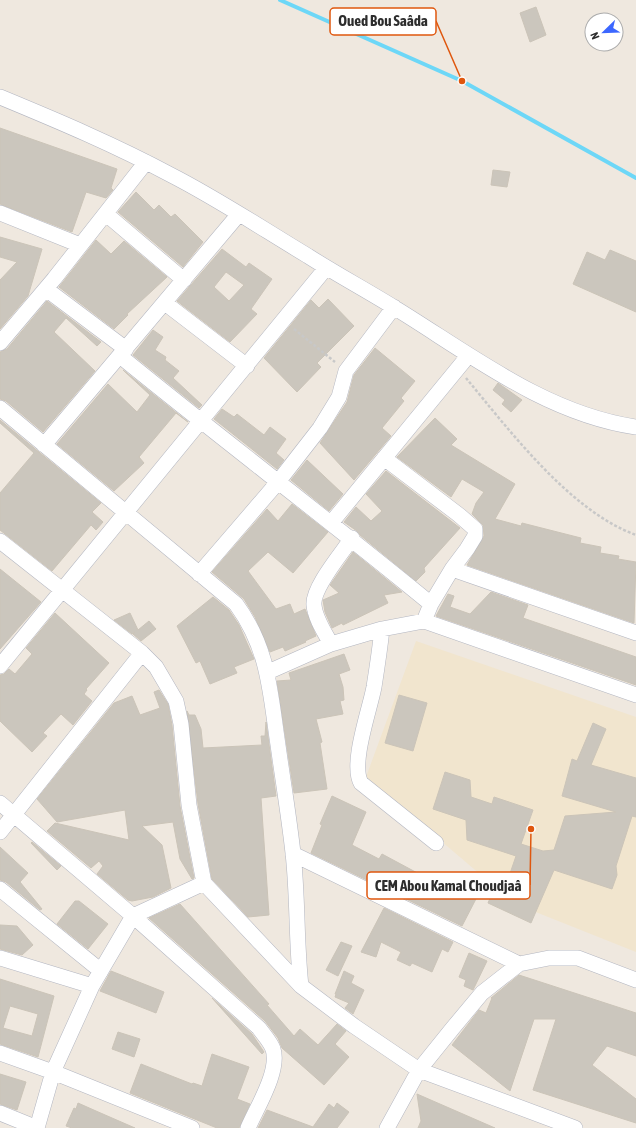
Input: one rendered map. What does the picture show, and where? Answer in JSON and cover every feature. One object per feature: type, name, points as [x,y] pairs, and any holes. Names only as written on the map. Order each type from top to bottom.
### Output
[{"type":"street","points":[[0,97],[108,143],[146,162],[239,214],[326,268],[394,307],[468,356],[516,384],[579,412],[623,425],[636,427]]},
{"type":"street","points":[[0,343],[46,289],[146,162]]},
{"type":"street","points":[[0,213],[80,245]]},
{"type":"street","points":[[106,214],[184,280]]},
{"type":"street","points":[[44,444],[123,353],[239,214]]},
{"type":"street","points":[[0,666],[247,366],[282,319],[326,268]]},
{"type":"street","points":[[46,289],[201,421],[352,538],[431,604]]},
{"type":"street","points":[[165,303],[247,366]]},
{"type":"street","points":[[199,574],[278,482],[330,412],[339,397],[346,371],[394,307]]},
{"type":"street","points":[[331,523],[468,356]]},
{"type":"street","points":[[0,408],[236,604],[248,620],[268,672],[293,854],[301,986]]},
{"type":"street","points":[[384,458],[475,529],[475,534],[471,542],[452,569],[431,604],[424,621]]},
{"type":"street","points":[[331,644],[316,613],[314,598],[332,566],[352,538]]},
{"type":"street","points":[[0,542],[142,652],[156,667],[176,701],[181,724],[189,805],[204,883],[301,986],[354,1026],[419,1070],[575,1128]]},
{"type":"street","points":[[452,569],[636,633]]},
{"type":"street","points":[[268,672],[331,644],[382,629],[424,621],[636,695]]},
{"type":"street","points":[[382,629],[374,688],[360,751],[358,778],[361,783],[436,843]]},
{"type":"street","points":[[0,832],[142,652]]},
{"type":"street","points":[[0,803],[134,916],[259,1028],[272,1047],[275,1057],[273,1072],[248,1128]]},
{"type":"street","points":[[293,854],[518,964]]},
{"type":"street","points":[[0,1113],[37,1128],[53,1072],[92,986],[134,916],[204,883]]},
{"type":"street","points":[[0,889],[101,971]]},
{"type":"street","points":[[0,958],[92,986]]},
{"type":"street","points":[[387,1128],[419,1070],[482,993],[518,964],[549,958],[578,958],[636,980]]},
{"type":"street","points":[[0,1053],[53,1072],[192,1128]]},
{"type":"path","points":[[282,319],[346,371]]},
{"type":"path","points":[[458,369],[550,475],[606,520],[636,534]]},
{"type":"shaded area","points":[[416,641],[636,717],[636,952],[503,899],[488,881],[366,777]]},
{"type":"building","points":[[536,7],[546,35],[530,42],[520,13]]},
{"type":"building","points":[[0,128],[117,169],[111,188],[113,190],[106,198],[86,192],[72,232],[0,204]]},
{"type":"building","points":[[493,170],[510,172],[507,187],[491,185]]},
{"type":"building","points":[[136,192],[154,210],[159,205],[171,217],[175,214],[203,242],[183,267],[118,212]]},
{"type":"building","points":[[0,237],[42,249],[28,296],[0,329],[0,280],[17,262],[0,257]]},
{"type":"building","points":[[96,240],[111,254],[124,241],[167,277],[127,314],[128,315],[114,329],[59,287]]},
{"type":"building","points":[[222,249],[246,267],[249,263],[272,279],[251,309],[257,314],[230,342],[177,301]],"holes":[[[226,272],[244,285],[229,301],[214,287]]]},
{"type":"building","points":[[610,250],[636,261],[636,312],[573,284],[587,252],[605,260]]},
{"type":"building","points":[[328,299],[354,326],[317,363],[321,367],[297,392],[264,358],[311,300],[319,308]]},
{"type":"building","points":[[47,301],[101,342],[97,346],[66,318],[54,332],[95,371],[43,432],[6,401],[0,399],[0,352],[7,349]]},
{"type":"building","points":[[153,330],[163,337],[155,350],[166,357],[165,360],[179,371],[173,378],[202,405],[199,408],[133,355]]},
{"type":"building","points":[[375,348],[415,381],[401,398],[404,401],[382,428],[391,436],[354,480],[320,443],[347,402],[354,375]]},
{"type":"building","points":[[123,370],[188,422],[176,413],[139,457],[144,463],[114,491],[57,444],[108,384],[137,412],[150,395]]},
{"type":"building","points":[[498,383],[522,400],[511,412],[502,404],[505,400],[493,390]]},
{"type":"building","points":[[222,409],[234,417],[237,414],[264,435],[270,427],[286,439],[276,453],[284,460],[277,469],[214,419]]},
{"type":"building","points":[[435,418],[457,439],[451,445],[515,484],[495,519],[521,526],[522,523],[581,538],[580,543],[601,547],[600,553],[619,556],[618,559],[636,562],[634,623],[467,565],[484,536],[483,525],[472,514],[476,503],[484,492],[462,479],[451,497],[397,457]]},
{"type":"building","points":[[0,420],[101,503],[92,512],[103,522],[96,530],[91,525],[52,571],[0,530],[0,493],[34,453],[0,423]]},
{"type":"building","points":[[307,460],[343,494],[329,511],[291,480]]},
{"type":"building","points":[[386,471],[460,528],[424,568],[425,572],[416,581],[357,531],[344,522],[356,507],[371,521],[382,511],[366,494]]},
{"type":"building","points":[[292,504],[328,532],[293,573],[268,552],[248,571],[276,609],[290,604],[294,614],[305,609],[316,636],[285,651],[283,647],[270,652],[255,617],[244,599],[212,572],[267,509],[278,521]]},
{"type":"building","points":[[353,552],[402,592],[384,595],[388,603],[343,625],[342,623],[332,628],[325,612],[323,600],[339,593],[330,585]]},
{"type":"building","points":[[0,569],[41,602],[0,649]]},
{"type":"building","points":[[491,592],[528,605],[523,618],[636,657],[636,685],[436,616],[448,594],[454,596],[450,607],[470,614]]},
{"type":"building","points":[[213,597],[229,610],[239,625],[254,659],[234,667],[237,673],[210,684],[200,661],[196,663],[177,626]]},
{"type":"building","points":[[55,613],[109,663],[86,689],[87,690],[84,694],[92,701],[73,725],[61,714],[43,733],[47,736],[32,752],[0,721],[0,675],[4,674],[9,669],[15,674],[32,654],[26,648]]},
{"type":"building","points":[[130,613],[138,630],[149,621],[156,629],[141,641],[133,634],[135,632],[132,634],[114,620]]},
{"type":"building","points":[[344,654],[350,670],[339,674],[343,687],[344,700],[340,701],[343,714],[316,719],[322,742],[320,743],[327,789],[294,793],[277,681],[291,680],[289,673]]},
{"type":"building","points":[[159,690],[168,704],[172,725],[180,806],[194,878],[192,879],[180,859],[173,822],[142,826],[162,845],[171,888],[153,897],[132,901],[128,900],[97,874],[103,866],[99,861],[91,868],[47,831],[55,823],[129,840],[125,810],[57,822],[37,799],[114,703],[132,696],[140,715],[160,708],[154,692]]},
{"type":"building","points":[[399,695],[427,703],[413,751],[385,743]]},
{"type":"building","points":[[187,711],[189,715],[195,715],[201,729],[203,748],[262,745],[261,736],[265,736],[266,722],[276,796],[261,798],[269,915],[248,917],[212,879],[198,804]]},
{"type":"building","points":[[593,723],[606,729],[591,765],[636,778],[636,817],[632,816],[616,866],[617,875],[612,889],[554,870],[531,923],[488,903],[496,884],[505,888],[516,856],[467,840],[466,820],[433,809],[445,772],[470,780],[471,797],[492,804],[494,797],[533,810],[521,844],[543,851],[554,850],[565,816],[616,812],[562,796],[572,759],[577,761]]},
{"type":"building","points":[[332,796],[366,812],[352,845],[379,859],[382,854],[436,883],[440,874],[478,895],[462,926],[311,853],[322,825],[320,824]]},
{"type":"building","points":[[32,842],[61,866],[57,870],[31,843]]},
{"type":"building","points":[[0,847],[28,873],[20,882],[42,909],[40,910],[6,882],[0,880]]},
{"type":"building","points":[[75,901],[79,901],[108,924],[88,949],[57,924]]},
{"type":"building","points":[[180,904],[269,1004],[267,1005],[294,1036],[300,1029],[318,1045],[337,1024],[346,1031],[335,1044],[349,1057],[324,1085],[282,1048],[278,1038],[265,1021],[149,918]]},
{"type":"building","points":[[384,908],[453,942],[448,952],[442,949],[432,972],[412,963],[410,966],[397,960],[401,952],[381,942],[376,957],[361,952]]},
{"type":"building","points":[[0,925],[17,926],[33,945],[22,955],[0,949]]},
{"type":"building","points":[[341,942],[352,946],[338,976],[326,970]]},
{"type":"building","points":[[469,953],[487,961],[473,990],[464,986],[466,980],[459,977]]},
{"type":"building","points":[[111,971],[164,992],[156,1013],[100,991]]},
{"type":"building","points":[[344,971],[354,976],[351,983],[364,990],[353,1014],[345,1008],[349,1003],[335,997]]},
{"type":"building","points":[[519,975],[636,1013],[636,1056],[607,1046],[592,1065],[636,1099],[636,1123],[533,1090],[556,1019],[534,1019],[510,1091],[452,1045],[479,1010],[486,1013],[491,998]]},
{"type":"building","points":[[0,979],[54,996],[38,1057],[0,1044]],"holes":[[[10,1006],[38,1014],[32,1036],[3,1028]]]},
{"type":"building","points":[[212,998],[252,1034],[264,1052],[262,1054]]},
{"type":"building","points":[[118,1032],[140,1039],[134,1057],[112,1049]]},
{"type":"building","points":[[212,1054],[249,1067],[237,1099],[250,1104],[239,1128],[217,1128],[130,1093],[141,1064],[192,1084],[202,1086]]},
{"type":"building","points":[[0,1074],[26,1082],[17,1110],[0,1104]]},
{"type":"building","points":[[417,1094],[495,1128],[418,1128],[421,1121]]},
{"type":"building","points":[[78,1103],[135,1128],[72,1128],[66,1126],[74,1108],[76,1109]]},
{"type":"building","points":[[337,1103],[349,1112],[337,1128],[258,1128],[267,1110],[313,1127],[329,1104],[334,1108]]},
{"type":"waterway","points":[[280,0],[462,81],[636,178]]},
{"type":"place","name":"Oued Bou Saâda","points":[[462,81]]},
{"type":"place","name":"CEM Abou Kamal Choudjaâ","points":[[531,829]]}]
